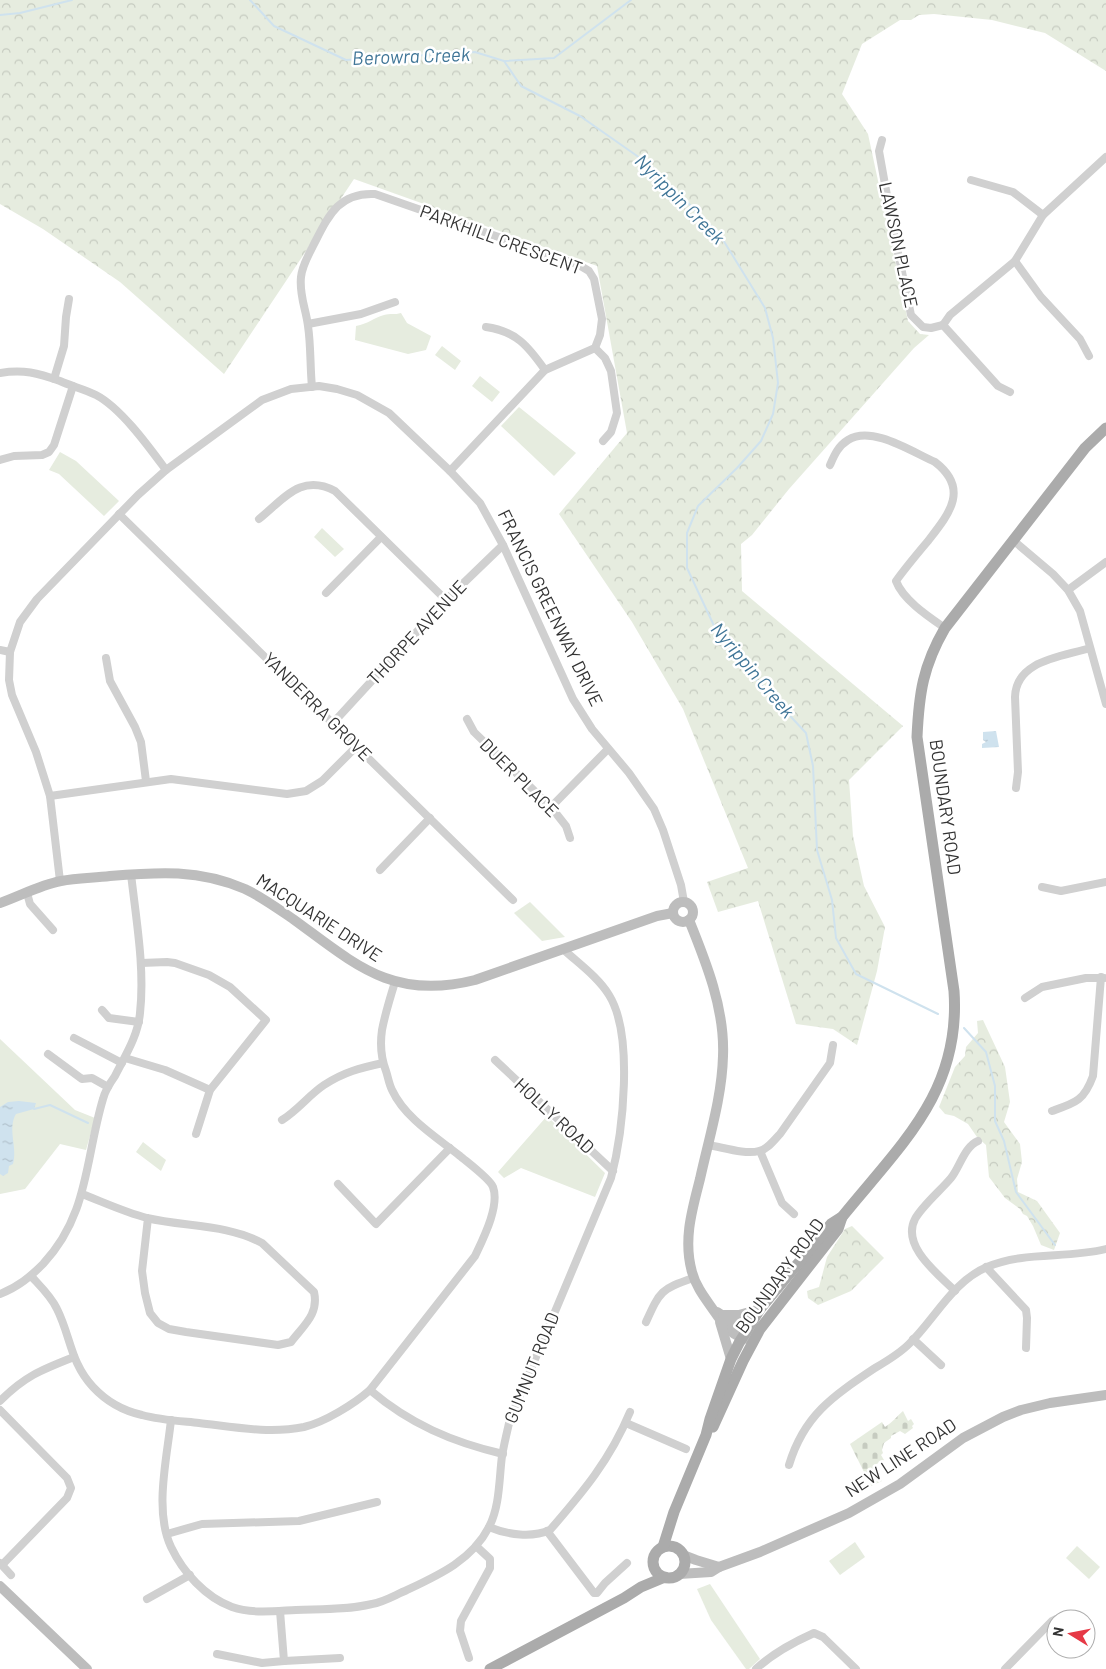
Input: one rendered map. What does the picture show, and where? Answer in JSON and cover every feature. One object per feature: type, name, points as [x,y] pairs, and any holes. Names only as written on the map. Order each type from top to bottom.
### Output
[{"type":"main road","name":"BOUNDARY ROAD","points":[[706,1436],[716,1422],[740,1366],[747,1337],[760,1310],[832,1224],[842,1217],[915,1127],[932,1101],[945,1070],[952,1038],[955,1010],[954,991],[917,737],[918,705],[922,685],[933,648],[945,628],[1085,448],[1106,428]]},
{"type":"main road","name":"MACQUARIE DRIVE","points":[[0,903],[60,881],[131,874],[179,872],[223,881],[244,889],[266,900],[366,971],[395,982],[424,986],[453,986],[475,980],[657,916],[672,913]]},
{"type":"main road","points":[[684,902],[689,904],[692,910],[689,920],[683,922],[677,921],[672,913],[676,905],[684,902]]},
{"type":"main road","points":[[689,920],[715,997],[723,1039],[722,1074],[688,1232],[688,1250],[694,1278],[701,1293],[719,1315],[726,1328],[747,1337]]},
{"type":"main road","name":"BOUNDARY ROAD","points":[[663,1547],[674,1512],[706,1436],[731,1359],[747,1337],[780,1302],[838,1229],[842,1217]]},
{"type":"main road","points":[[719,1315],[746,1314],[760,1310]]},
{"type":"main road","points":[[719,1315],[731,1359]]},
{"type":"main road","name":"NEW LINE ROAD","points":[[679,1574],[711,1572],[858,1508],[900,1484],[963,1438],[1003,1417],[1021,1410],[1050,1403],[1106,1395]]},
{"type":"main road","name":"BOUNDARY ROAD","points":[[674,1512],[680,1551]]},
{"type":"main road","points":[[641,1587],[654,1566],[655,1555],[663,1547],[672,1546],[719,1567]]},
{"type":"main road","points":[[654,1566],[660,1575],[665,1577],[670,1578],[679,1574],[684,1565],[680,1551]]},
{"type":"main road","points":[[490,1669],[624,1598],[641,1587],[665,1577]]},
{"type":"main road","points":[[0,1586],[87,1669]]},
{"type":"street","name":"LAWSON PLACE","points":[[882,140],[879,151],[893,229],[912,315],[923,327],[931,328],[943,325]]},
{"type":"street","points":[[1010,392],[998,386],[943,325],[950,314],[1015,260],[1043,215],[1106,157]]},
{"type":"street","points":[[972,180],[1013,192],[1043,215]]},
{"type":"street","name":"PARKHILL CRESCENT","points":[[312,387],[308,324],[300,292],[305,260],[332,210],[348,199],[363,193],[375,194],[579,265],[589,271],[594,279],[602,320],[600,335],[595,348]]},
{"type":"street","points":[[1015,260],[1041,297],[1080,339],[1088,356]]},
{"type":"street","points":[[54,379],[64,346],[69,299]]},
{"type":"street","points":[[308,324],[362,314],[395,302]]},
{"type":"street","points":[[486,326],[510,333],[528,347],[545,370]]},
{"type":"street","points":[[450,471],[545,370],[595,348],[605,358],[611,371],[617,413],[611,432],[603,441]]},
{"type":"street","points":[[0,373],[27,371],[96,395],[114,408],[139,434],[166,470]]},
{"type":"street","points":[[0,460],[14,456],[42,455],[50,452],[73,386]]},
{"type":"street","name":"FRANCIS GREENWAY DRIVE","points":[[60,881],[50,796],[36,752],[12,695],[9,680],[10,652],[16,632],[30,606],[119,514],[166,470],[262,400],[291,390],[328,387],[347,391],[374,403],[395,418],[480,503],[502,545],[574,699],[586,720],[629,773],[654,809],[681,885],[684,902]]},
{"type":"street","points":[[830,465],[838,449],[848,440],[867,435],[878,436],[935,462],[950,478],[953,491],[950,512],[896,581],[899,588],[924,613],[945,628]]},
{"type":"street","points":[[259,519],[294,490],[312,484],[324,485],[335,491],[446,600]]},
{"type":"street","name":"YANDERRA GROVE","points":[[119,514],[513,900]]},
{"type":"street","points":[[326,593],[382,537]]},
{"type":"street","points":[[1014,541],[1053,574],[1068,590],[1080,611],[1106,704]]},
{"type":"street","name":"THORPE AVENUE","points":[[334,723],[446,600],[502,545]]},
{"type":"street","points":[[1068,590],[1106,562]]},
{"type":"street","points":[[1016,788],[1018,772],[1015,697],[1017,685],[1023,674],[1033,665],[1090,648]]},
{"type":"street","points":[[0,650],[10,652]]},
{"type":"street","points":[[106,658],[110,681],[135,726],[141,742],[146,781]]},
{"type":"street","name":"DUER PLACE","points":[[467,719],[474,732],[551,808],[566,826],[570,838]]},
{"type":"street","points":[[50,796],[171,779],[287,794],[306,791],[322,782],[357,746]]},
{"type":"street","points":[[551,808],[608,749]]},
{"type":"street","points":[[380,870],[430,818]]},
{"type":"street","points":[[0,1294],[12,1289],[31,1276],[60,1242],[69,1227],[82,1194],[103,1099],[132,1042],[141,1009],[140,963],[131,874]]},
{"type":"street","points":[[1042,887],[1061,891],[1106,882]]},
{"type":"street","points":[[27,893],[30,904],[53,930]]},
{"type":"street","name":"GUMNUT ROAD","points":[[171,1420],[164,1475],[163,1510],[167,1534],[174,1552],[190,1575],[202,1588],[218,1600],[232,1607],[249,1611],[280,1611],[354,1607],[372,1604],[435,1577],[463,1558],[476,1546],[489,1527],[495,1513],[503,1454],[514,1406],[613,1171],[625,1071],[620,1026],[609,995],[563,949]]},
{"type":"street","points":[[140,963],[175,963],[209,976],[230,987],[266,1020],[210,1090],[196,1134]]},
{"type":"street","points":[[1025,998],[1042,986],[1086,978],[1104,978],[1092,1076],[1088,1091],[1077,1101],[1052,1111]]},
{"type":"street","points":[[31,1276],[56,1307],[74,1358],[84,1377],[109,1401],[142,1415],[264,1431],[305,1427],[336,1414],[361,1399],[475,1256],[492,1216],[494,1200],[493,1186],[476,1169],[407,1112],[392,1090],[383,1062],[381,1047],[382,1030],[395,982]]},
{"type":"street","points":[[102,1010],[109,1018],[138,1022]]},
{"type":"street","points":[[74,1038],[123,1060],[165,1070],[210,1090]]},
{"type":"street","points":[[708,1145],[748,1152],[760,1151],[771,1144],[830,1062],[834,1044]]},
{"type":"street","points":[[48,1054],[82,1079],[92,1078],[108,1088]]},
{"type":"street","name":"HOLLY ROAD","points":[[495,1060],[613,1171]]},
{"type":"street","points":[[282,1120],[292,1114],[324,1085],[352,1069],[383,1062]]},
{"type":"street","points":[[955,1291],[922,1257],[916,1248],[913,1229],[919,1213],[953,1176],[971,1146],[978,1141]]},
{"type":"street","points":[[338,1184],[376,1224],[450,1148]]},
{"type":"street","points":[[760,1151],[782,1203],[794,1214]]},
{"type":"street","points":[[82,1194],[148,1218],[233,1231],[262,1243],[314,1292],[316,1302],[313,1314],[291,1342],[278,1345],[169,1329],[158,1323],[150,1312],[142,1271],[148,1218]]},
{"type":"street","points":[[789,1465],[803,1430],[823,1407],[848,1386],[892,1357],[913,1339],[968,1279],[986,1267],[1016,1258],[1081,1255],[1106,1249]]},
{"type":"street","points":[[986,1267],[1026,1310],[1026,1348]]},
{"type":"street","points":[[646,1322],[657,1297],[678,1283],[694,1278]]},
{"type":"street","points":[[913,1339],[941,1365]]},
{"type":"street","points":[[0,1401],[26,1378],[43,1369],[74,1358]]},
{"type":"street","points":[[370,1390],[413,1421],[462,1444],[503,1454]]},
{"type":"street","points":[[0,1410],[67,1478],[71,1488],[67,1498],[1,1564],[11,1575]]},
{"type":"street","points":[[489,1527],[500,1532],[529,1535],[542,1534],[550,1530],[586,1488],[607,1459],[630,1412]]},
{"type":"street","points":[[626,1423],[686,1449]]},
{"type":"street","points":[[167,1534],[202,1524],[299,1521],[377,1502]]},
{"type":"street","points":[[547,1531],[594,1594],[627,1563]]},
{"type":"street","points":[[469,1658],[460,1631],[462,1621],[490,1568],[490,1560],[476,1546]]},
{"type":"street","points":[[148,1599],[190,1575]]},
{"type":"street","points":[[280,1611],[284,1661]]},
{"type":"street","points":[[1005,1669],[1046,1629]]},
{"type":"street","points":[[756,1669],[764,1662],[814,1633],[823,1637],[856,1669]]},
{"type":"street","points":[[217,1654],[262,1663],[340,1658]]},
{"type":"green space","points":[[0,0],[1106,0],[1106,71],[1045,33],[992,20],[934,14],[919,15],[911,20],[900,20],[862,44],[842,94],[868,134],[908,321],[920,334],[929,335],[914,348],[789,489],[752,535],[741,544],[742,591],[903,726],[849,780],[853,836],[864,886],[885,927],[877,971],[857,1045],[833,1029],[796,1024],[758,901],[718,912],[707,882],[748,868],[683,709],[632,622],[559,514],[627,433],[597,266],[354,179],[224,374],[120,282],[43,229],[0,204]]},
{"type":"green space","points":[[401,313],[407,323],[431,336],[426,350],[408,354],[355,340],[356,326],[384,315]]},
{"type":"green space","points":[[442,346],[461,361],[455,370],[435,355]]},
{"type":"green space","points":[[480,376],[500,392],[492,402],[472,386]]},
{"type":"green space","points":[[519,407],[576,453],[554,476],[501,426]]},
{"type":"green space","points":[[60,452],[76,461],[119,501],[104,516],[59,474],[49,470]]},
{"type":"green space","points":[[322,528],[344,549],[335,557],[314,537]]},
{"type":"green space","points":[[530,902],[565,937],[542,941],[514,913]]},
{"type":"green space","points":[[983,1020],[1005,1067],[1010,1102],[1004,1122],[1020,1144],[1022,1162],[1017,1179],[1018,1192],[1037,1201],[1060,1233],[1054,1250],[1041,1245],[1027,1216],[1005,1198],[989,1177],[986,1145],[977,1137],[968,1124],[954,1116],[945,1114],[939,1107],[955,1067],[965,1056],[966,1047],[978,1033],[977,1021]]},
{"type":"green space","points":[[0,1039],[75,1110],[95,1118],[86,1150],[60,1144],[25,1189],[0,1194]]},
{"type":"green space","points":[[547,1116],[605,1173],[595,1197],[521,1168],[504,1178],[498,1172]]},
{"type":"green space","points":[[143,1142],[166,1160],[161,1171],[136,1152]]},
{"type":"green space","points":[[852,1226],[884,1258],[851,1291],[818,1305],[808,1298],[807,1291],[819,1287],[827,1257],[845,1229]]},
{"type":"green space","points":[[903,1411],[908,1421],[911,1419],[914,1424],[913,1428],[905,1434],[900,1431],[884,1443],[881,1455],[884,1460],[873,1466],[882,1481],[871,1486],[850,1444],[882,1422],[885,1427]]},
{"type":"green space","points":[[855,1542],[865,1557],[840,1575],[829,1561]]},
{"type":"green space","points":[[1077,1546],[1100,1567],[1089,1579],[1066,1558]]},
{"type":"green space","points":[[710,1584],[760,1659],[749,1669],[746,1669],[711,1620],[697,1589]]},
{"type":"water","points":[[996,731],[999,747],[982,748],[982,744],[986,742],[983,740],[983,732]]},
{"type":"water","points":[[8,1102],[36,1103],[34,1109],[16,1114],[13,1120],[13,1164],[9,1166],[8,1173],[3,1176],[0,1174],[0,1107]]},
{"type":"waterway","name":"Berowra Creek","points":[[0,15],[20,13],[72,0]]},
{"type":"waterway","name":"Berowra Creek","points":[[250,0],[274,26],[346,60],[475,52],[504,61],[554,58],[631,0]]},
{"type":"waterway","name":"Nyrippin Creek","points":[[504,61],[521,86],[580,116],[650,165],[720,235],[765,308],[773,338],[778,383],[773,414],[761,441],[737,468],[698,506],[687,533],[687,568],[716,630],[753,676],[806,733],[813,766],[817,850],[832,900],[836,938],[856,974],[938,1014]]},
{"type":"waterway","name":"Nyrippin Creek","points":[[964,1028],[986,1052],[995,1086],[995,1121],[1004,1141],[1016,1192],[1055,1245]]},
{"type":"waterway","points":[[34,1109],[50,1105],[88,1123]]}]
